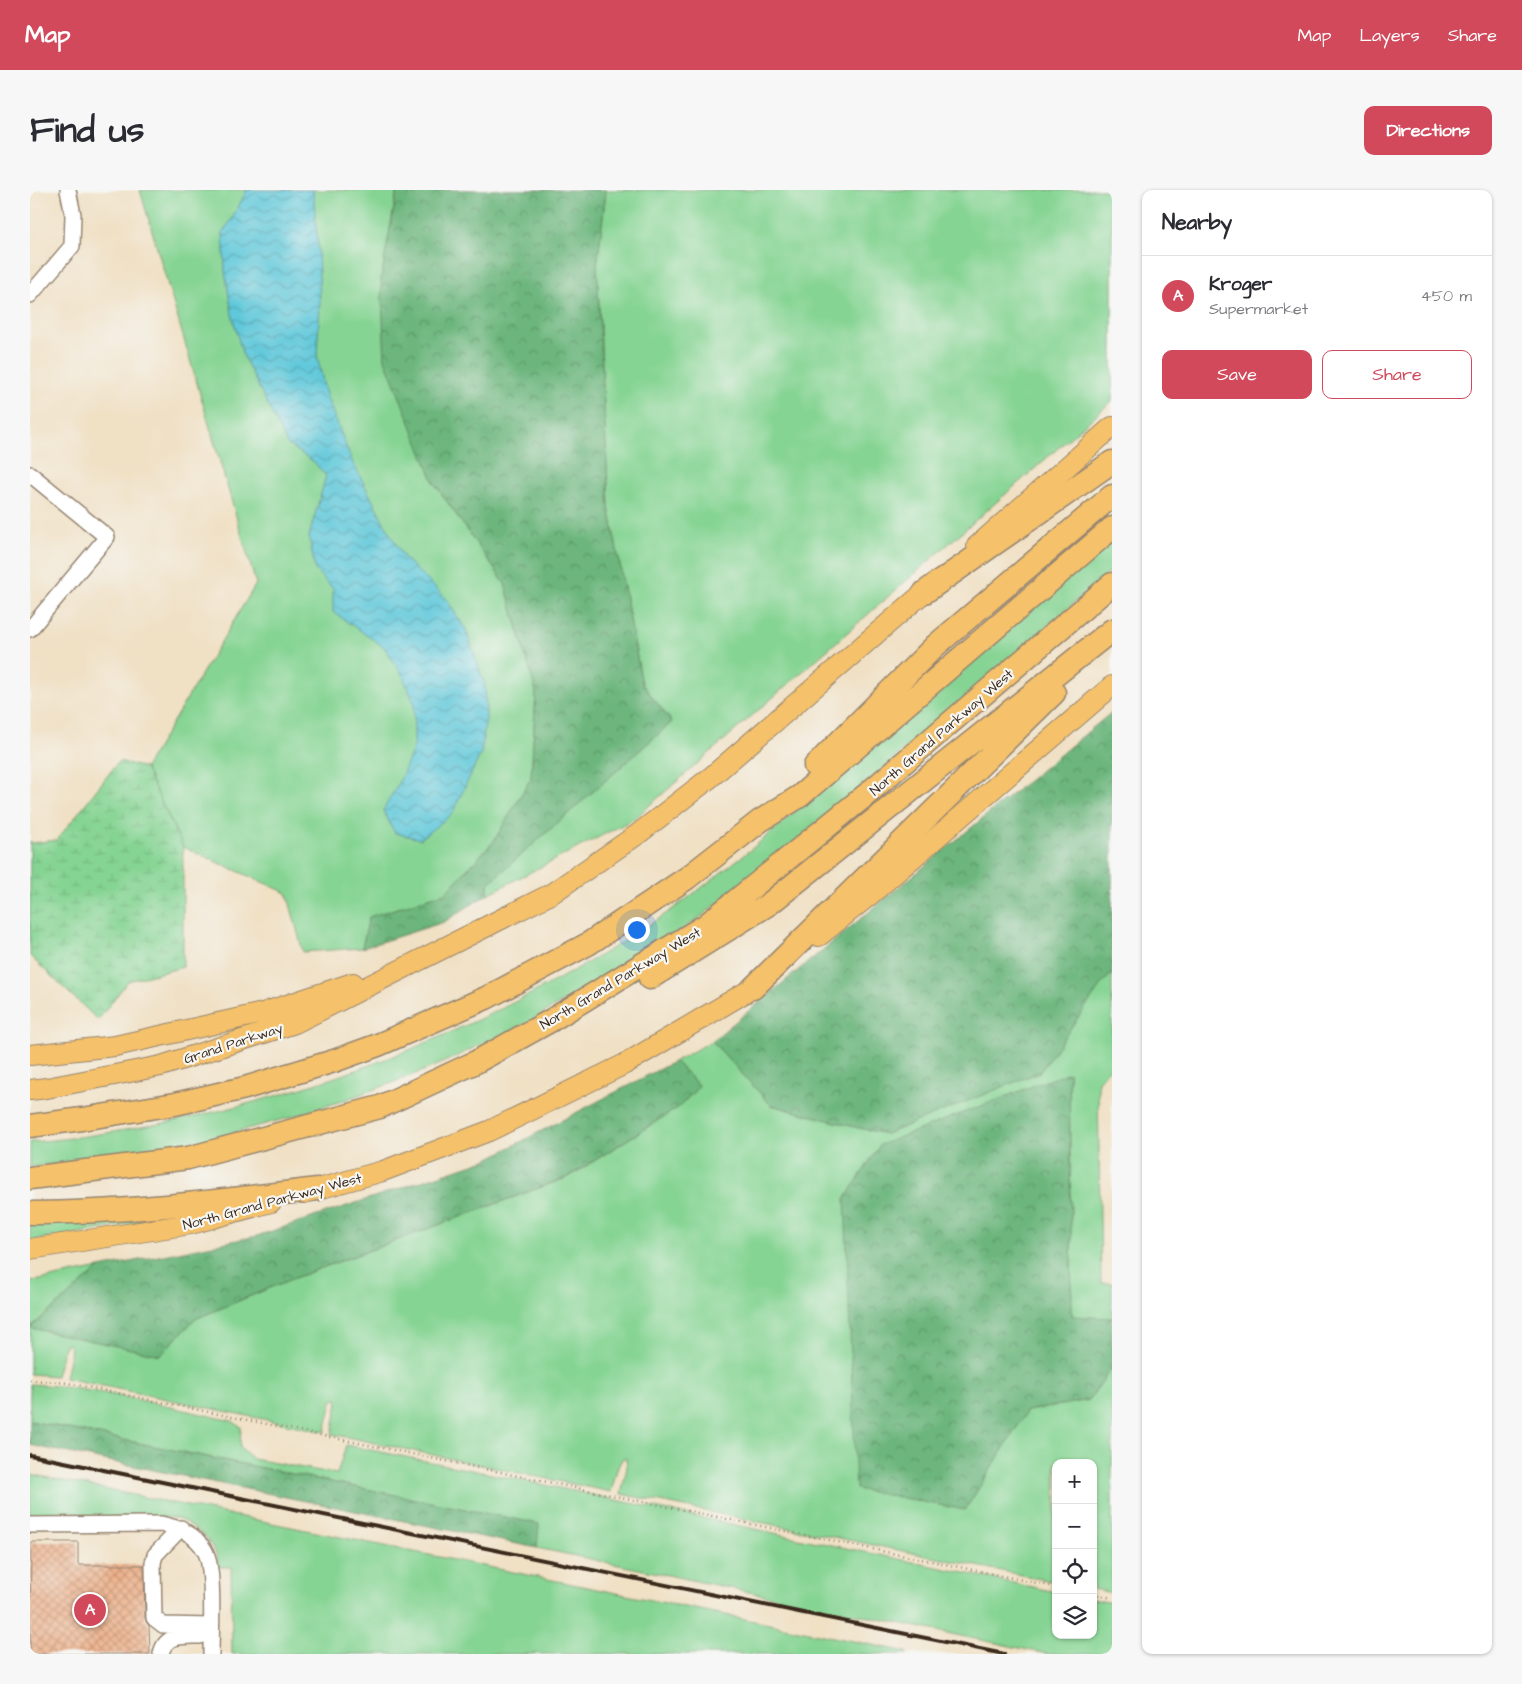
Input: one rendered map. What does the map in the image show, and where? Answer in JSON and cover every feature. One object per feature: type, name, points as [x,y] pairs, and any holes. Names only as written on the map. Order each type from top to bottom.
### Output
[{"type":"highway","points":[[925,592],[1112,462]]},
{"type":"highway","points":[[760,821],[935,646],[1112,496]]},
{"type":"highway","points":[[30,1126],[175,1104],[236,1090],[334,1061],[378,1046],[486,998],[588,944],[687,878],[760,821],[800,796],[1112,528]]},
{"type":"highway","name":"North Grand Parkway West","points":[[30,1178],[188,1158],[380,1107],[476,1062],[550,1021],[706,925],[866,795],[1112,584]]},
{"type":"highway","points":[[550,1021],[587,1015],[769,904],[1112,631]]},
{"type":"highway","points":[[753,988],[1077,670],[1112,631]]},
{"type":"highway","points":[[30,1213],[69,1213],[185,1205],[318,1189]]},
{"type":"main road","points":[[30,1056],[115,1046],[263,1013],[423,958],[551,894],[638,834],[711,777],[925,592],[1112,426]]},
{"type":"main road","name":"North Grand Parkway West","points":[[30,1250],[190,1224],[383,1171],[489,1130],[625,1064],[753,988],[870,895],[1112,686]]},
{"type":"main road","name":"Grand Parkway","points":[[30,1090],[161,1066],[294,1023],[423,958]]},
{"type":"lane","points":[[30,295],[72,246],[73,215],[68,190]]},
{"type":"lane","points":[[30,474],[107,537],[30,630]]},
{"type":"lane","points":[[30,1525],[161,1524],[181,1528],[196,1539],[206,1552],[210,1569],[211,1654]]},
{"type":"lane","points":[[181,1528],[155,1555],[153,1563],[154,1618],[163,1625],[211,1631]]},
{"type":"lane","points":[[163,1649],[184,1636],[211,1631]]},
{"type":"path","points":[[30,1380],[68,1383],[1052,1586]]},
{"type":"path","points":[[1097,1595],[1112,1598]]},
{"type":"green space","points":[[140,190],[397,190],[381,279],[434,483],[505,584],[536,691],[531,778],[494,841],[445,893],[369,917],[362,948],[303,952],[287,893],[183,847],[145,768],[256,584]]},
{"type":"green space","points":[[397,190],[606,191],[597,266],[609,507],[642,684],[672,722],[488,884],[488,894],[444,922],[362,948],[369,917],[445,893],[494,841],[531,778],[536,692],[505,584],[434,483],[385,360],[381,279]]},
{"type":"green space","points":[[604,190],[1112,190],[1112,401],[634,819],[488,894],[488,884],[672,722],[642,684],[609,507],[597,266],[606,191]]},
{"type":"green space","points":[[1112,539],[1112,570],[815,827],[694,922],[529,1022],[438,1065],[342,1101],[288,1118],[221,1136],[161,1149],[115,1157],[30,1167],[30,1142],[81,1137],[164,1123],[228,1109],[291,1091],[353,1071],[414,1048],[473,1022],[589,962],[645,928],[700,889],[754,847]]},
{"type":"green space","points":[[1112,712],[1112,973],[1101,985],[1040,1072],[886,1134],[771,1105],[712,1041]]},
{"type":"green space","points":[[119,761],[145,768],[183,847],[183,967],[128,981],[98,1020],[30,956],[30,841],[33,843],[57,840]]},
{"type":"green space","points":[[1112,973],[1112,1066],[1098,1081],[1101,1283],[1112,1283],[1112,1318],[1072,1317],[1069,1072],[965,1510],[1027,1411],[1089,1400],[1112,1367],[1112,1593],[1097,1590],[1097,1459],[1052,1459],[1052,1581],[621,1494],[627,1468],[626,1458],[623,1458],[618,1466],[611,1492],[332,1434],[338,1403],[337,1399],[334,1399],[332,1402],[325,1432],[65,1378],[71,1350],[69,1345],[65,1344],[56,1376],[30,1374],[30,1282],[100,1268],[31,1327],[160,1355],[195,1319],[289,1280],[569,1177],[679,1107],[699,1086],[675,1061],[712,1041],[771,1105],[886,1134],[1101,985]]},
{"type":"green space","points":[[675,1061],[699,1086],[679,1107],[568,1177],[289,1280],[195,1319],[160,1355],[30,1328],[100,1268],[257,1236],[488,1159]]},
{"type":"green space","points":[[1069,1072],[1072,1316],[1112,1318],[1112,1367],[1089,1400],[1027,1411],[965,1510],[856,1489],[845,1199],[880,1145]]},
{"type":"green space","points":[[158,1218],[159,1220],[30,1241],[30,1222]]},
{"type":"green space","points":[[30,1384],[81,1389],[232,1421],[241,1427],[240,1447],[253,1459],[337,1474],[346,1445],[1052,1591],[1052,1639],[1097,1639],[1097,1600],[1112,1603],[1112,1654],[1048,1654],[537,1548],[538,1524],[30,1421]]},
{"type":"green space","points":[[30,1421],[539,1524],[537,1548],[30,1445]]},
{"type":"green space","points":[[30,1474],[907,1652],[907,1654],[232,1654],[231,1567],[219,1567],[216,1554],[206,1537],[186,1522],[174,1518],[30,1518]]},
{"type":"water","points":[[247,190],[313,190],[320,304],[317,355],[326,395],[351,459],[388,530],[405,559],[445,597],[466,630],[485,685],[486,717],[481,753],[452,814],[420,839],[395,833],[383,811],[401,778],[414,746],[414,703],[402,674],[384,647],[333,612],[333,589],[315,570],[309,536],[326,476],[314,462],[287,444],[242,353],[232,314],[225,272],[223,232]]},
{"type":"building","points":[[31,1542],[78,1542],[78,1565],[144,1565],[145,1618],[149,1626],[150,1654],[30,1654]]},
{"type":"railway","points":[[30,1455],[1004,1654]]},
{"type":"place","name":"Kroger","points":[[90,1610]]}]
